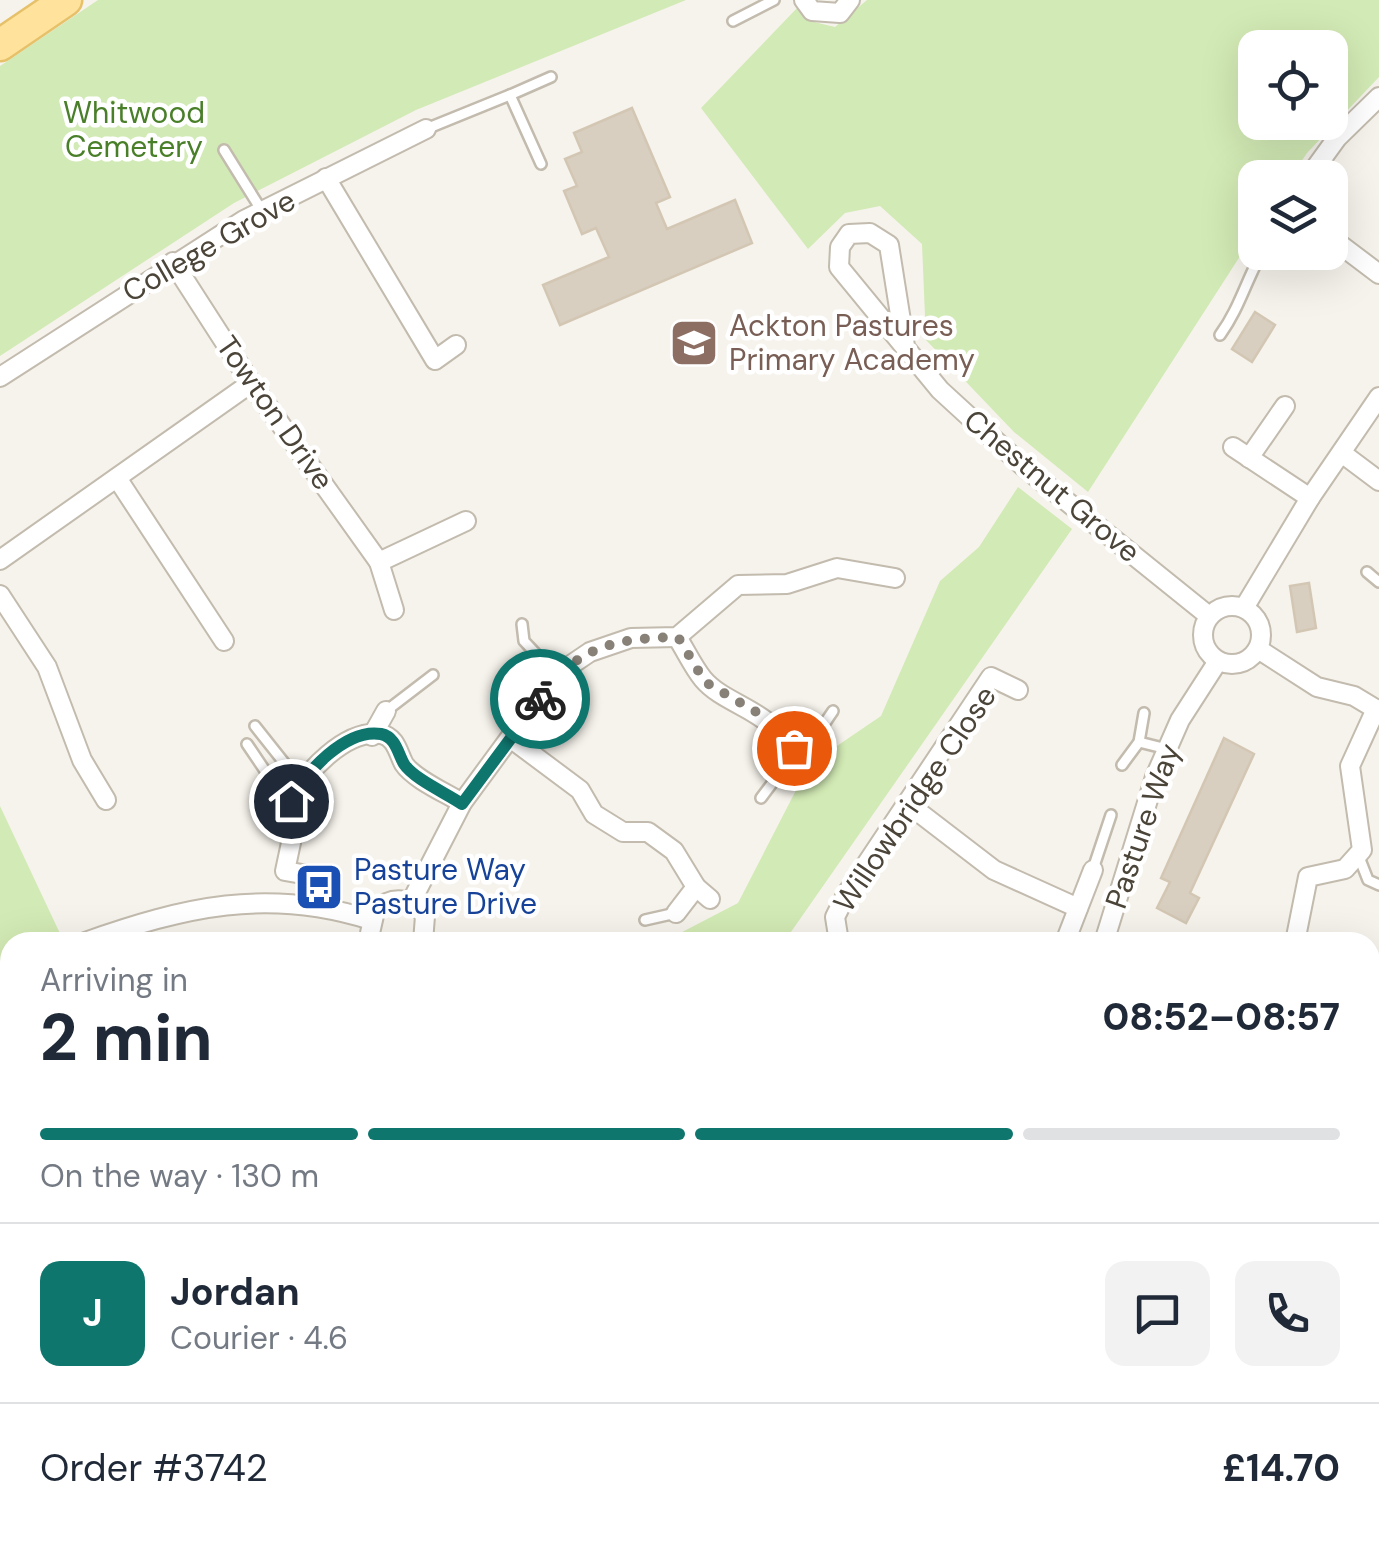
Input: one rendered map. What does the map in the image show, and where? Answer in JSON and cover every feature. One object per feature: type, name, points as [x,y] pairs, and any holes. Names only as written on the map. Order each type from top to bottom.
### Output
[{"type":"main road","points":[[0,45],[66,0]]},
{"type":"street","points":[[804,0],[812,11],[829,15],[840,13],[850,0]]},
{"type":"street","points":[[1321,160],[1379,96]]},
{"type":"street","name":"College Grove","points":[[0,377],[173,262],[262,211],[426,129]]},
{"type":"street","points":[[326,178],[435,360],[456,344]]},
{"type":"street","name":"Chestnut Grove","points":[[905,346],[889,245],[870,233],[849,234],[840,246],[839,267],[940,390],[1024,467],[1209,616]]},
{"type":"street","points":[[1348,251],[1379,274]]},
{"type":"street","name":"Towton Drive","points":[[173,262],[251,383],[379,562],[394,610]]},
{"type":"street","points":[[0,560],[251,383]]},
{"type":"street","points":[[1244,608],[1310,498],[1344,454],[1379,396]]},
{"type":"street","points":[[1285,406],[1241,453],[1310,498]]},
{"type":"street","points":[[1344,454],[1379,481]]},
{"type":"street","points":[[117,478],[225,643]]},
{"type":"street","points":[[379,562],[471,521]]},
{"type":"street","points":[[411,902],[462,804],[513,740],[556,675],[590,652],[631,638],[678,637],[738,586],[788,584],[838,568],[894,578]]},
{"type":"street","points":[[0,595],[47,667],[82,760],[108,802]]},
{"type":"street","points":[[1226,605],[1244,608],[1261,630],[1258,650],[1236,664],[1218,661],[1203,642],[1209,616],[1226,605]]},
{"type":"street","points":[[678,637],[705,682],[758,713],[784,743],[794,748],[812,742]]},
{"type":"street","points":[[1258,650],[1318,687],[1354,696],[1378,710],[1350,766],[1362,850],[1345,869],[1308,877],[1297,932]]},
{"type":"street","name":"Pasture Way","points":[[1107,932],[1168,749],[1218,661]]},
{"type":"street","name":"Willowbridge Close","points":[[837,932],[834,917],[990,677],[1018,690]]},
{"type":"street","points":[[372,736],[386,711]]},
{"type":"street","points":[[319,877],[284,871],[298,790],[337,748],[381,734],[392,740],[405,766],[462,804]]},
{"type":"street","points":[[513,740],[580,790],[594,814],[623,832],[648,832],[674,851],[703,893],[676,912]]},
{"type":"street","points":[[779,774],[788,758],[784,743]]},
{"type":"street","points":[[272,781],[298,790]]},
{"type":"street","points":[[908,804],[994,870],[1078,908]]},
{"type":"street","points":[[1069,932],[1092,870]]},
{"type":"street","points":[[373,932],[371,920],[388,901],[411,902],[425,916],[427,932]]},
{"type":"street","points":[[114,932],[168,913],[227,904],[285,904],[340,910],[371,920]]},
{"type":"lane","points":[[734,22],[774,0]]},
{"type":"lane","points":[[426,129],[551,77]]},
{"type":"lane","points":[[510,94],[541,164]]},
{"type":"lane","points":[[224,150],[262,211]]},
{"type":"lane","points":[[1220,335],[1239,309],[1242,289],[1252,270]]},
{"type":"lane","points":[[1367,572],[1378,580]]},
{"type":"lane","points":[[522,624],[519,642],[556,675]]},
{"type":"lane","points":[[386,711],[433,675]]},
{"type":"lane","points":[[812,742],[833,711]]},
{"type":"lane","points":[[1122,765],[1140,742],[1144,713]]},
{"type":"lane","points":[[254,726],[298,790]]},
{"type":"lane","points":[[1140,742],[1168,749]]},
{"type":"lane","points":[[247,744],[272,781]]},
{"type":"lane","points":[[761,798],[779,774]]},
{"type":"lane","points":[[1092,870],[1111,815]]},
{"type":"lane","points":[[1359,857],[1368,880],[1379,885]]},
{"type":"lane","points":[[645,920],[676,912]]},
{"type":"green space","name":"Whitwood Cemetery","points":[[98,0],[686,0],[416,110],[234,203],[0,356],[0,66]]},
{"type":"green space","points":[[867,0],[1379,0],[1379,77],[1348,110],[1348,30],[1238,30],[1238,140],[1319,140],[1302,160],[1238,160],[1238,259],[1088,492],[1014,432],[926,340],[922,244],[880,206],[845,213],[808,249],[701,108],[799,6],[814,22],[835,27]]},
{"type":"green space","points":[[1018,487],[1072,529],[791,932],[682,932],[738,903],[809,765],[881,716],[940,581],[979,547]]},
{"type":"green space","points":[[0,806],[59,932],[0,932]]},
{"type":"building","points":[[632,108],[670,197],[656,203],[667,229],[735,200],[752,243],[560,325],[543,285],[609,257],[596,228],[582,234],[564,191],[577,186],[565,159],[582,152],[574,133]]},
{"type":"building","points":[[1255,312],[1275,325],[1252,362],[1232,349]]},
{"type":"building","points":[[1309,583],[1316,628],[1297,632],[1290,586]]},
{"type":"building","points":[[1224,738],[1254,754],[1190,893],[1199,898],[1186,923],[1157,908],[1170,882],[1161,878]]},
{"type":"way so far","points":[[540,699],[556,675],[590,652],[631,638],[678,637],[705,682],[758,713],[784,743],[794,748]]},
{"type":"place","name":"Ackton Pastures Primary Academy","points":[[694,343]]},
{"type":"place","name":"Pasture Way Pasture Drive","points":[[319,887]]},
{"type":"route","points":[[291,801],[337,748],[356,738],[381,734],[392,740],[405,766],[462,804],[540,699]]}]
